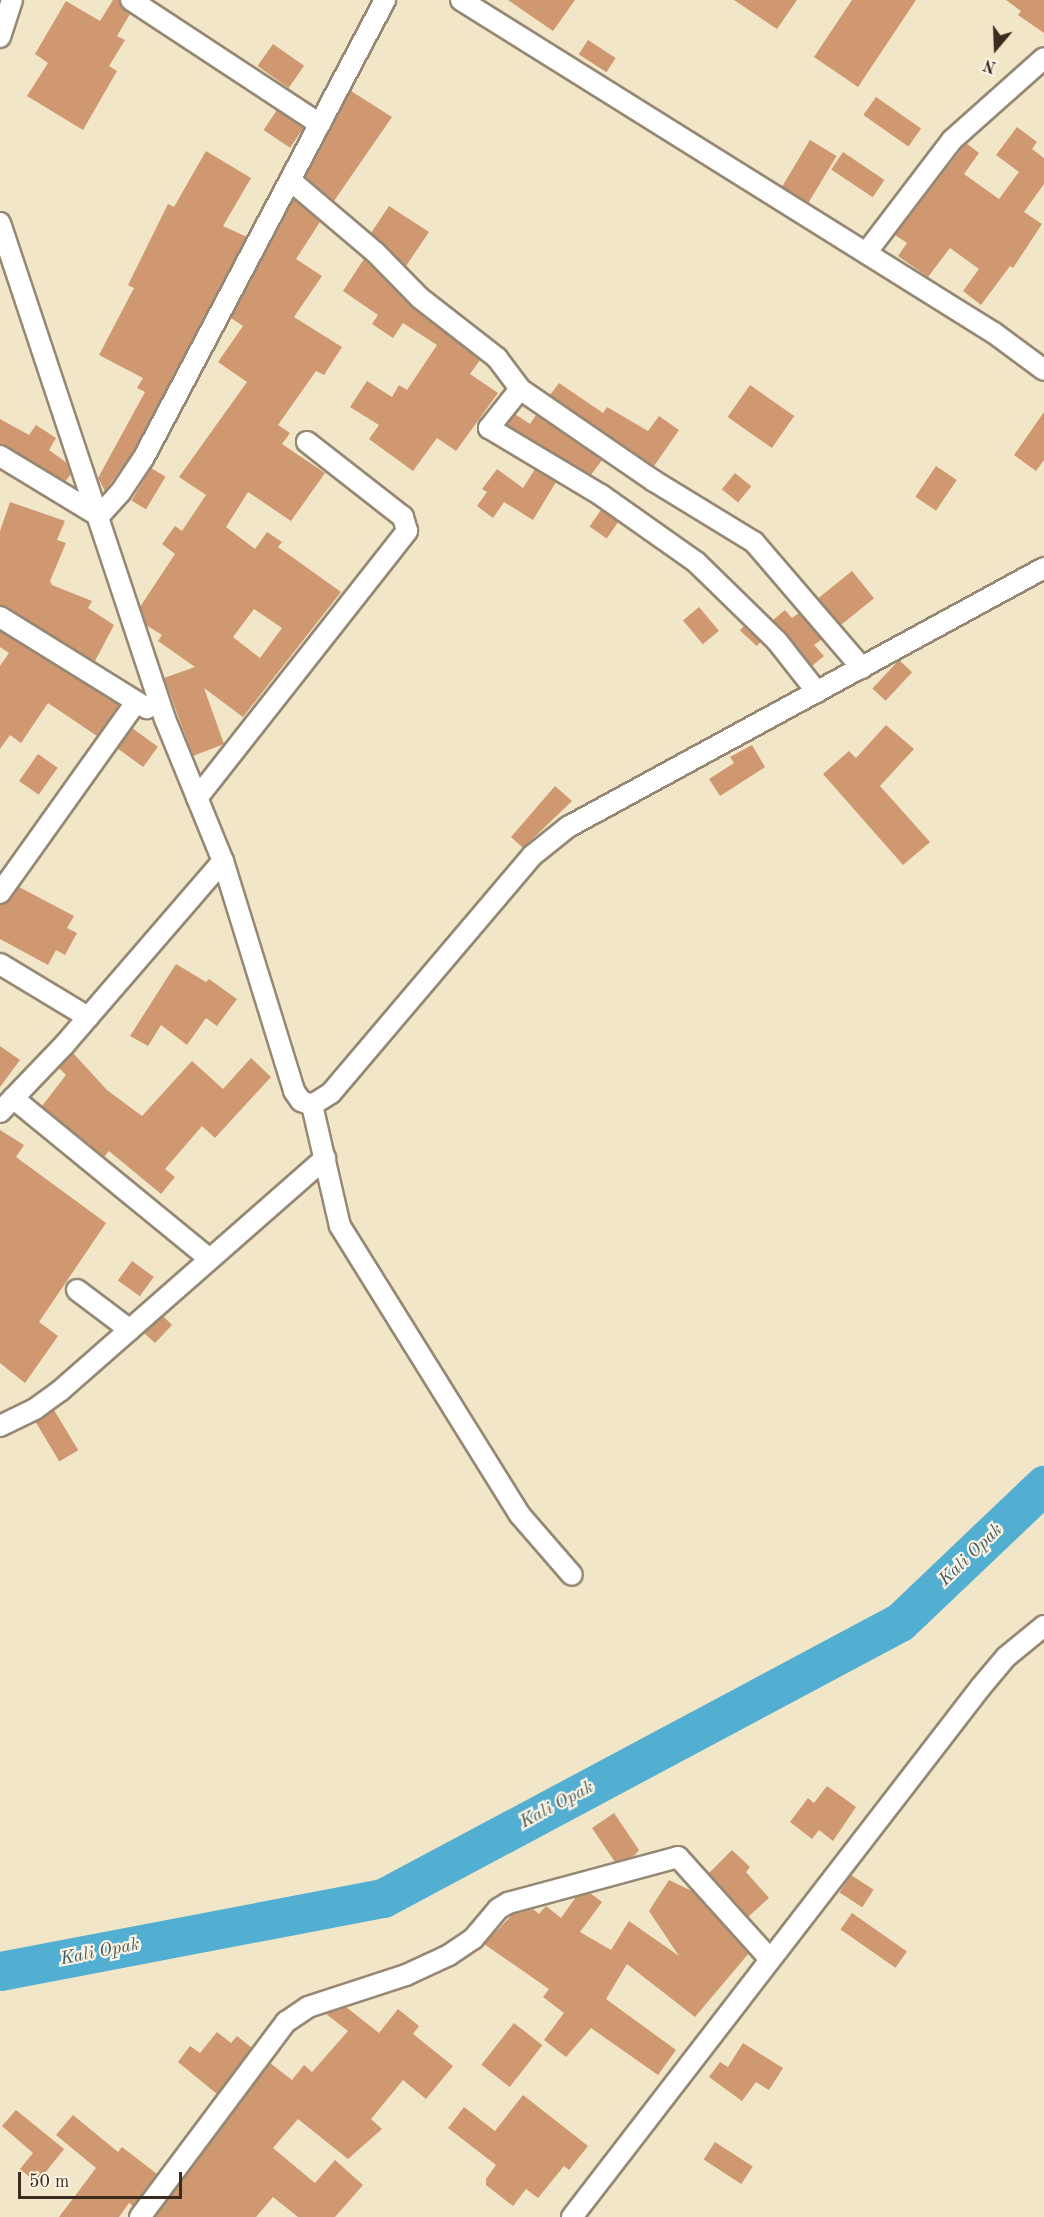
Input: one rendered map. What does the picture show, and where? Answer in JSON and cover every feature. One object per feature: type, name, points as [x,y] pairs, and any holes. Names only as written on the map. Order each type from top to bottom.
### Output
[{"type":"street","points":[[0,37],[12,0]]},
{"type":"street","points":[[131,0],[320,124]]},
{"type":"street","points":[[99,516],[144,457],[385,0]]},
{"type":"street","points":[[461,0],[866,253],[1044,369]]},
{"type":"street","points":[[866,253],[952,140],[1044,58]]},
{"type":"street","points":[[290,180],[366,244],[420,298],[497,358],[520,389],[654,481],[754,542],[861,668]]},
{"type":"street","points":[[0,223],[165,719],[224,861],[294,1091],[302,1101],[312,1105]]},
{"type":"street","points":[[520,389],[489,428],[601,495],[696,562],[777,641],[817,692]]},
{"type":"street","points":[[197,798],[407,531],[403,517],[307,442]]},
{"type":"street","points":[[0,456],[99,516]]},
{"type":"street","points":[[312,1105],[331,1093],[532,855],[568,828],[1044,568]]},
{"type":"street","points":[[0,617],[165,719]]},
{"type":"street","points":[[0,893],[136,702]]},
{"type":"street","points":[[210,1259],[7,1105],[88,1017],[224,861]]},
{"type":"street","points":[[0,964],[88,1017]]},
{"type":"street","points":[[312,1105],[340,1226],[520,1515],[572,1575]]},
{"type":"street","points":[[0,1426],[60,1391],[325,1158]]},
{"type":"street","points":[[77,1290],[130,1330]]},
{"type":"street","points":[[572,2217],[986,1680],[1006,1657],[1044,1626]]},
{"type":"street","points":[[140,2217],[286,2022],[308,2007],[406,1975],[449,1955],[473,1939],[498,1909],[508,1903],[678,1857],[770,1959]]},
{"type":"building","points":[[113,0],[119,0],[130,14],[117,36],[125,40],[109,66],[117,71],[83,130],[27,96],[48,63],[35,54],[66,1],[100,21]]},
{"type":"building","points":[[508,0],[575,0],[553,31]]},
{"type":"building","points":[[734,0],[797,0],[777,29]]},
{"type":"building","points":[[852,0],[916,0],[858,87],[814,57]]},
{"type":"building","points":[[1006,0],[1044,0],[1044,33],[1018,15],[1021,11]]},
{"type":"building","points":[[588,40],[616,58],[606,72],[579,54]]},
{"type":"building","points":[[273,44],[304,66],[289,88],[258,66]]},
{"type":"building","points":[[351,91],[392,117],[334,201],[305,177]]},
{"type":"building","points":[[876,97],[921,129],[908,147],[863,115]]},
{"type":"building","points":[[277,110],[304,128],[290,148],[264,130]]},
{"type":"building","points":[[1017,127],[1037,142],[1032,149],[1044,158],[1044,184],[1024,212],[1042,224],[1013,268],[1010,266],[981,305],[963,291],[979,269],[950,248],[928,277],[898,256],[907,243],[895,235],[966,143],[979,153],[964,174],[999,199],[1019,172],[996,155]]},
{"type":"building","points":[[810,140],[837,156],[808,203],[782,187]]},
{"type":"building","points":[[206,151],[251,178],[223,226],[247,237],[134,451],[105,491],[98,478],[145,392],[137,388],[143,378],[99,355],[134,288],[128,285],[168,204],[174,207]]},
{"type":"building","points":[[843,152],[884,180],[873,197],[831,169]]},
{"type":"building","points":[[294,199],[320,222],[296,259],[322,276],[294,317],[342,347],[324,375],[316,371],[278,425],[290,433],[282,444],[325,473],[291,521],[248,492],[226,527],[255,549],[267,532],[282,542],[278,547],[341,592],[243,717],[204,688],[224,744],[193,756],[164,678],[195,667],[158,641],[162,635],[146,625],[140,607],[175,554],[162,544],[175,526],[182,531],[206,495],[179,477],[247,382],[218,362],[243,326],[231,318]],"holes":[[[254,609],[282,628],[260,658],[233,637]]]},
{"type":"building","points":[[389,206],[429,232],[406,266],[371,233]]},
{"type":"building","points":[[364,259],[413,307],[480,360],[470,374],[498,393],[456,451],[437,438],[413,471],[369,439],[379,425],[350,407],[367,381],[392,397],[399,385],[407,390],[437,345],[403,323],[393,338],[372,324],[378,315],[343,291]]},
{"type":"building","points":[[559,383],[603,413],[607,407],[648,431],[659,416],[679,430],[654,466],[550,395]]},
{"type":"building","points":[[750,385],[794,416],[772,448],[728,417]]},
{"type":"building","points":[[1044,412],[1044,460],[1036,471],[1014,455]]},
{"type":"building","points":[[515,414],[530,424],[536,415],[602,460],[591,475],[507,425]]},
{"type":"building","points":[[0,419],[29,435],[36,425],[56,438],[49,450],[67,463],[71,474],[65,482],[0,444]]},
{"type":"building","points":[[936,466],[957,480],[936,511],[915,497]]},
{"type":"building","points":[[151,468],[166,477],[146,509],[131,501]]},
{"type":"building","points":[[497,469],[523,488],[535,469],[556,482],[533,520],[504,502],[493,518],[477,506],[487,492],[482,489]]},
{"type":"building","points":[[735,473],[751,486],[738,503],[722,489]]},
{"type":"building","points":[[10,502],[65,521],[57,540],[66,543],[50,581],[52,585],[92,601],[88,608],[114,625],[95,661],[0,605],[0,531]]},
{"type":"building","points":[[601,510],[618,522],[607,538],[590,526]]},
{"type":"building","points":[[852,571],[874,598],[841,625],[819,598]]},
{"type":"building","points":[[699,607],[719,631],[703,644],[683,620]]},
{"type":"building","points":[[785,610],[792,618],[799,613],[822,639],[814,645],[824,656],[812,666],[773,620]]},
{"type":"building","points":[[744,626],[761,642],[757,646],[740,630]]},
{"type":"building","points":[[0,631],[119,705],[97,736],[48,703],[21,743],[10,735],[0,749],[0,666],[9,653],[0,647]]},
{"type":"building","points":[[899,660],[912,672],[886,701],[872,689]]},
{"type":"building","points":[[886,725],[914,749],[880,786],[930,842],[903,865],[823,774],[849,751],[856,758]]},
{"type":"building","points":[[132,728],[158,747],[143,767],[117,748]]},
{"type":"building","points":[[752,745],[765,767],[720,796],[709,779],[734,763],[730,757]]},
{"type":"building","points":[[38,754],[58,768],[39,795],[19,781]]},
{"type":"building","points":[[555,786],[572,801],[523,848],[511,837]]},
{"type":"building","points":[[19,887],[74,916],[67,928],[77,933],[65,955],[56,950],[48,965],[0,939],[0,905],[9,900]]},
{"type":"building","points":[[176,964],[206,982],[209,979],[237,999],[217,1026],[206,1018],[187,1045],[161,1025],[148,1046],[130,1036]]},
{"type":"building","points":[[0,1046],[20,1060],[0,1087]]},
{"type":"building","points":[[73,1053],[107,1090],[142,1116],[192,1061],[223,1089],[251,1058],[271,1077],[215,1138],[202,1126],[165,1169],[175,1177],[161,1194],[109,1151],[104,1157],[42,1106],[66,1075],[59,1068]]},
{"type":"building","points":[[0,1130],[24,1145],[16,1157],[106,1223],[39,1322],[58,1336],[25,1383],[0,1363]]},
{"type":"building","points":[[132,1261],[154,1277],[140,1296],[118,1280]]},
{"type":"building","points":[[163,1316],[172,1325],[155,1343],[144,1333]]},
{"type":"building","points":[[54,1410],[78,1450],[59,1462],[35,1421]]},
{"type":"building","points":[[827,1786],[856,1807],[833,1841],[819,1830],[812,1839],[790,1822],[808,1798],[814,1803]]},
{"type":"building","points":[[614,1813],[639,1850],[634,1856],[615,1862],[592,1828]]},
{"type":"building","points":[[732,1850],[750,1867],[746,1872],[769,1898],[748,1917],[709,1873]]},
{"type":"building","points":[[851,1875],[874,1890],[862,1907],[840,1893]]},
{"type":"building","points":[[669,1880],[692,1891],[749,1953],[695,2017],[627,1964],[606,1999],[676,2050],[658,2075],[591,2028],[566,2057],[544,2040],[564,2013],[543,1997],[549,1989],[484,1944],[513,1914],[533,1909],[539,1914],[546,1906],[561,1918],[576,1897],[590,1893],[602,1902],[580,1932],[611,1950],[629,1921],[679,1956],[649,1911]]},
{"type":"building","points":[[852,1913],[907,1951],[895,1968],[841,1929]]},
{"type":"building","points":[[346,2007],[379,2033],[398,2009],[419,2026],[413,2034],[453,2066],[426,2099],[403,2080],[371,2119],[382,2129],[348,2159],[298,2119],[273,2148],[315,2183],[335,2160],[363,2185],[335,2217],[298,2217],[273,2197],[256,2217],[155,2217],[270,2063],[292,2080],[304,2065],[312,2072],[348,2031],[326,2014]]},
{"type":"building","points":[[514,2023],[542,2045],[510,2087],[481,2065]]},
{"type":"building","points":[[217,2032],[231,2043],[237,2036],[252,2048],[217,2094],[178,2062],[190,2046],[200,2053]]},
{"type":"building","points":[[743,2043],[783,2068],[769,2090],[756,2082],[742,2101],[709,2077],[720,2062],[728,2067]]},
{"type":"building","points":[[523,2095],[588,2146],[569,2170],[564,2166],[538,2198],[526,2189],[513,2206],[486,2185],[486,2179],[496,2165],[448,2128],[464,2107],[495,2131]]},
{"type":"building","points":[[16,2110],[64,2149],[37,2183],[20,2169],[33,2153],[2,2126]]},
{"type":"building","points":[[73,2115],[118,2152],[122,2147],[157,2174],[133,2206],[129,2203],[119,2217],[59,2217],[96,2168],[56,2135]]},
{"type":"building","points":[[715,2142],[753,2167],[741,2184],[704,2160]]},
{"type":"waterway","name":"Kali Opak","points":[[0,1971],[383,1898],[900,1622],[1044,1485]]}]
